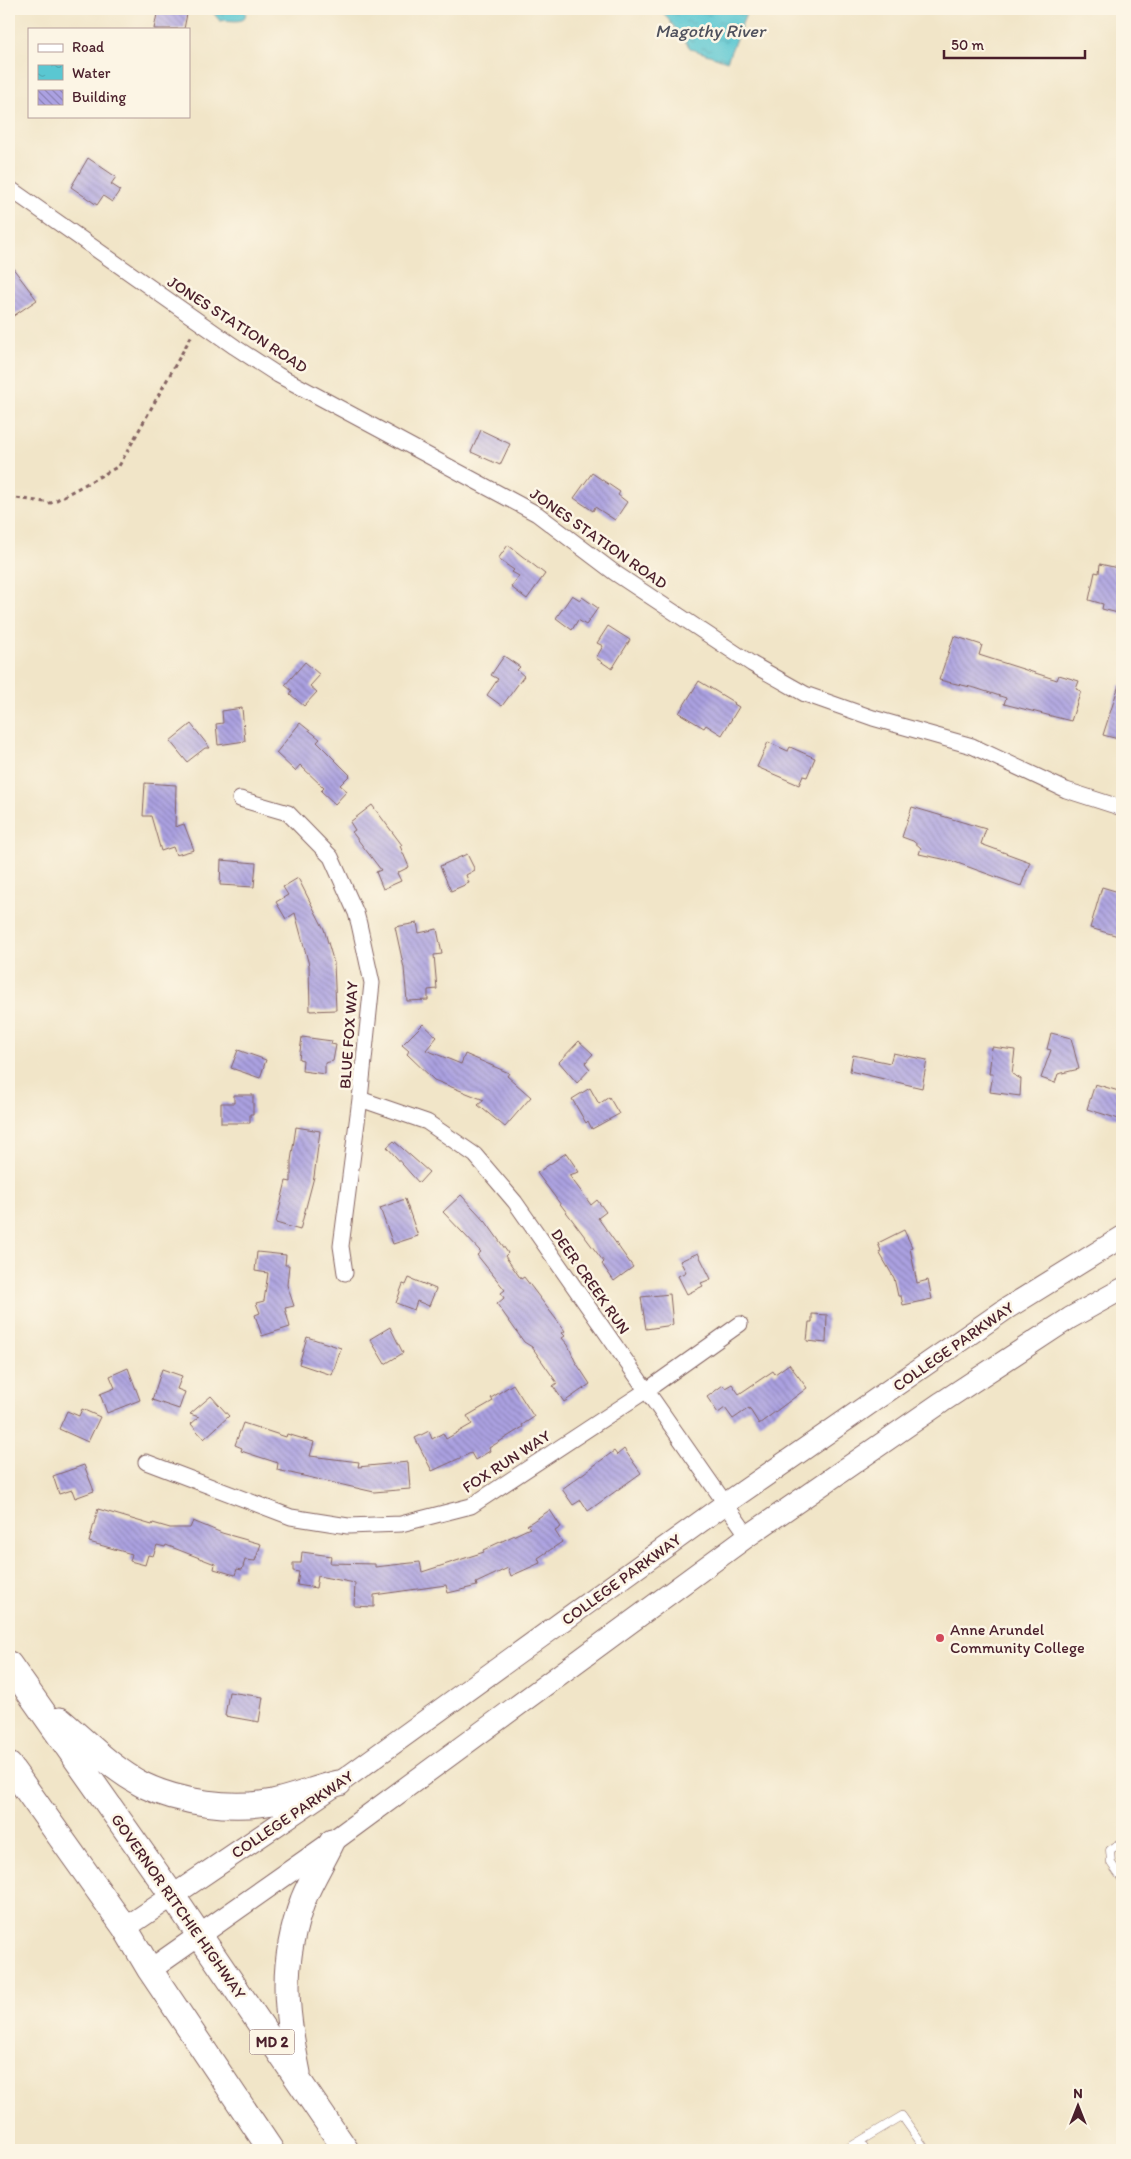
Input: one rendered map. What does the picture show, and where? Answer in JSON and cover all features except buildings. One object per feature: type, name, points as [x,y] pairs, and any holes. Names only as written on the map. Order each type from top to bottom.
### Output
[{"type":"highway","name":"GOVERNOR RITCHIE HIGHWAY","points":[[9,1664],[200,1934],[346,2150]]},
{"type":"highway","points":[[30,1694],[108,1762],[143,1785],[171,1795],[215,1804],[239,1806],[274,1802],[339,1783]]},
{"type":"highway","points":[[9,1765],[125,1928],[150,1970],[271,2150]]},
{"type":"highway","points":[[300,2083],[288,2023],[285,1984],[291,1941],[304,1899],[332,1842]]},
{"type":"main road","name":"COLLEGE PARKWAY","points":[[125,1928],[339,1783],[725,1504],[1006,1309],[1122,1237]]},
{"type":"main road","points":[[150,1970],[332,1842],[748,1536],[1070,1318],[1122,1289]]},
{"type":"street","name":"JONES STATION ROAD","points":[[9,188],[199,322],[278,375],[537,514],[615,573],[752,664],[805,694],[874,718],[972,746],[1066,790],[1122,808]]},
{"type":"street","name":"BLUE FOX WAY","points":[[240,799],[288,813],[332,857],[356,912],[372,983],[360,1099],[341,1246],[345,1273]]},
{"type":"street","name":"DEER CREEK RUN","points":[[360,1099],[427,1122],[475,1155],[515,1202],[748,1536]]},
{"type":"street","name":"FOX RUN WAY","points":[[146,1462],[291,1517],[348,1526],[402,1524],[471,1506],[647,1390],[740,1324]]},
{"type":"lane","points":[[1122,1842],[1110,1850],[1112,1863],[1122,1879]]},
{"type":"lane","points":[[845,2150],[902,2116],[926,2150]]},
{"type":"lane","points":[[860,2141],[866,2150]]},
{"type":"path","points":[[9,498],[51,503],[119,466],[199,322]]},
{"type":"water","points":[[212,9],[242,9],[246,13],[244,19],[241,20],[220,21]]},
{"type":"water","name":"Magothy River","points":[[653,9],[748,9],[727,61],[691,49],[662,11]]},
{"type":"place","name":"Anne Arundel Community College","points":[[940,1638]]}]
